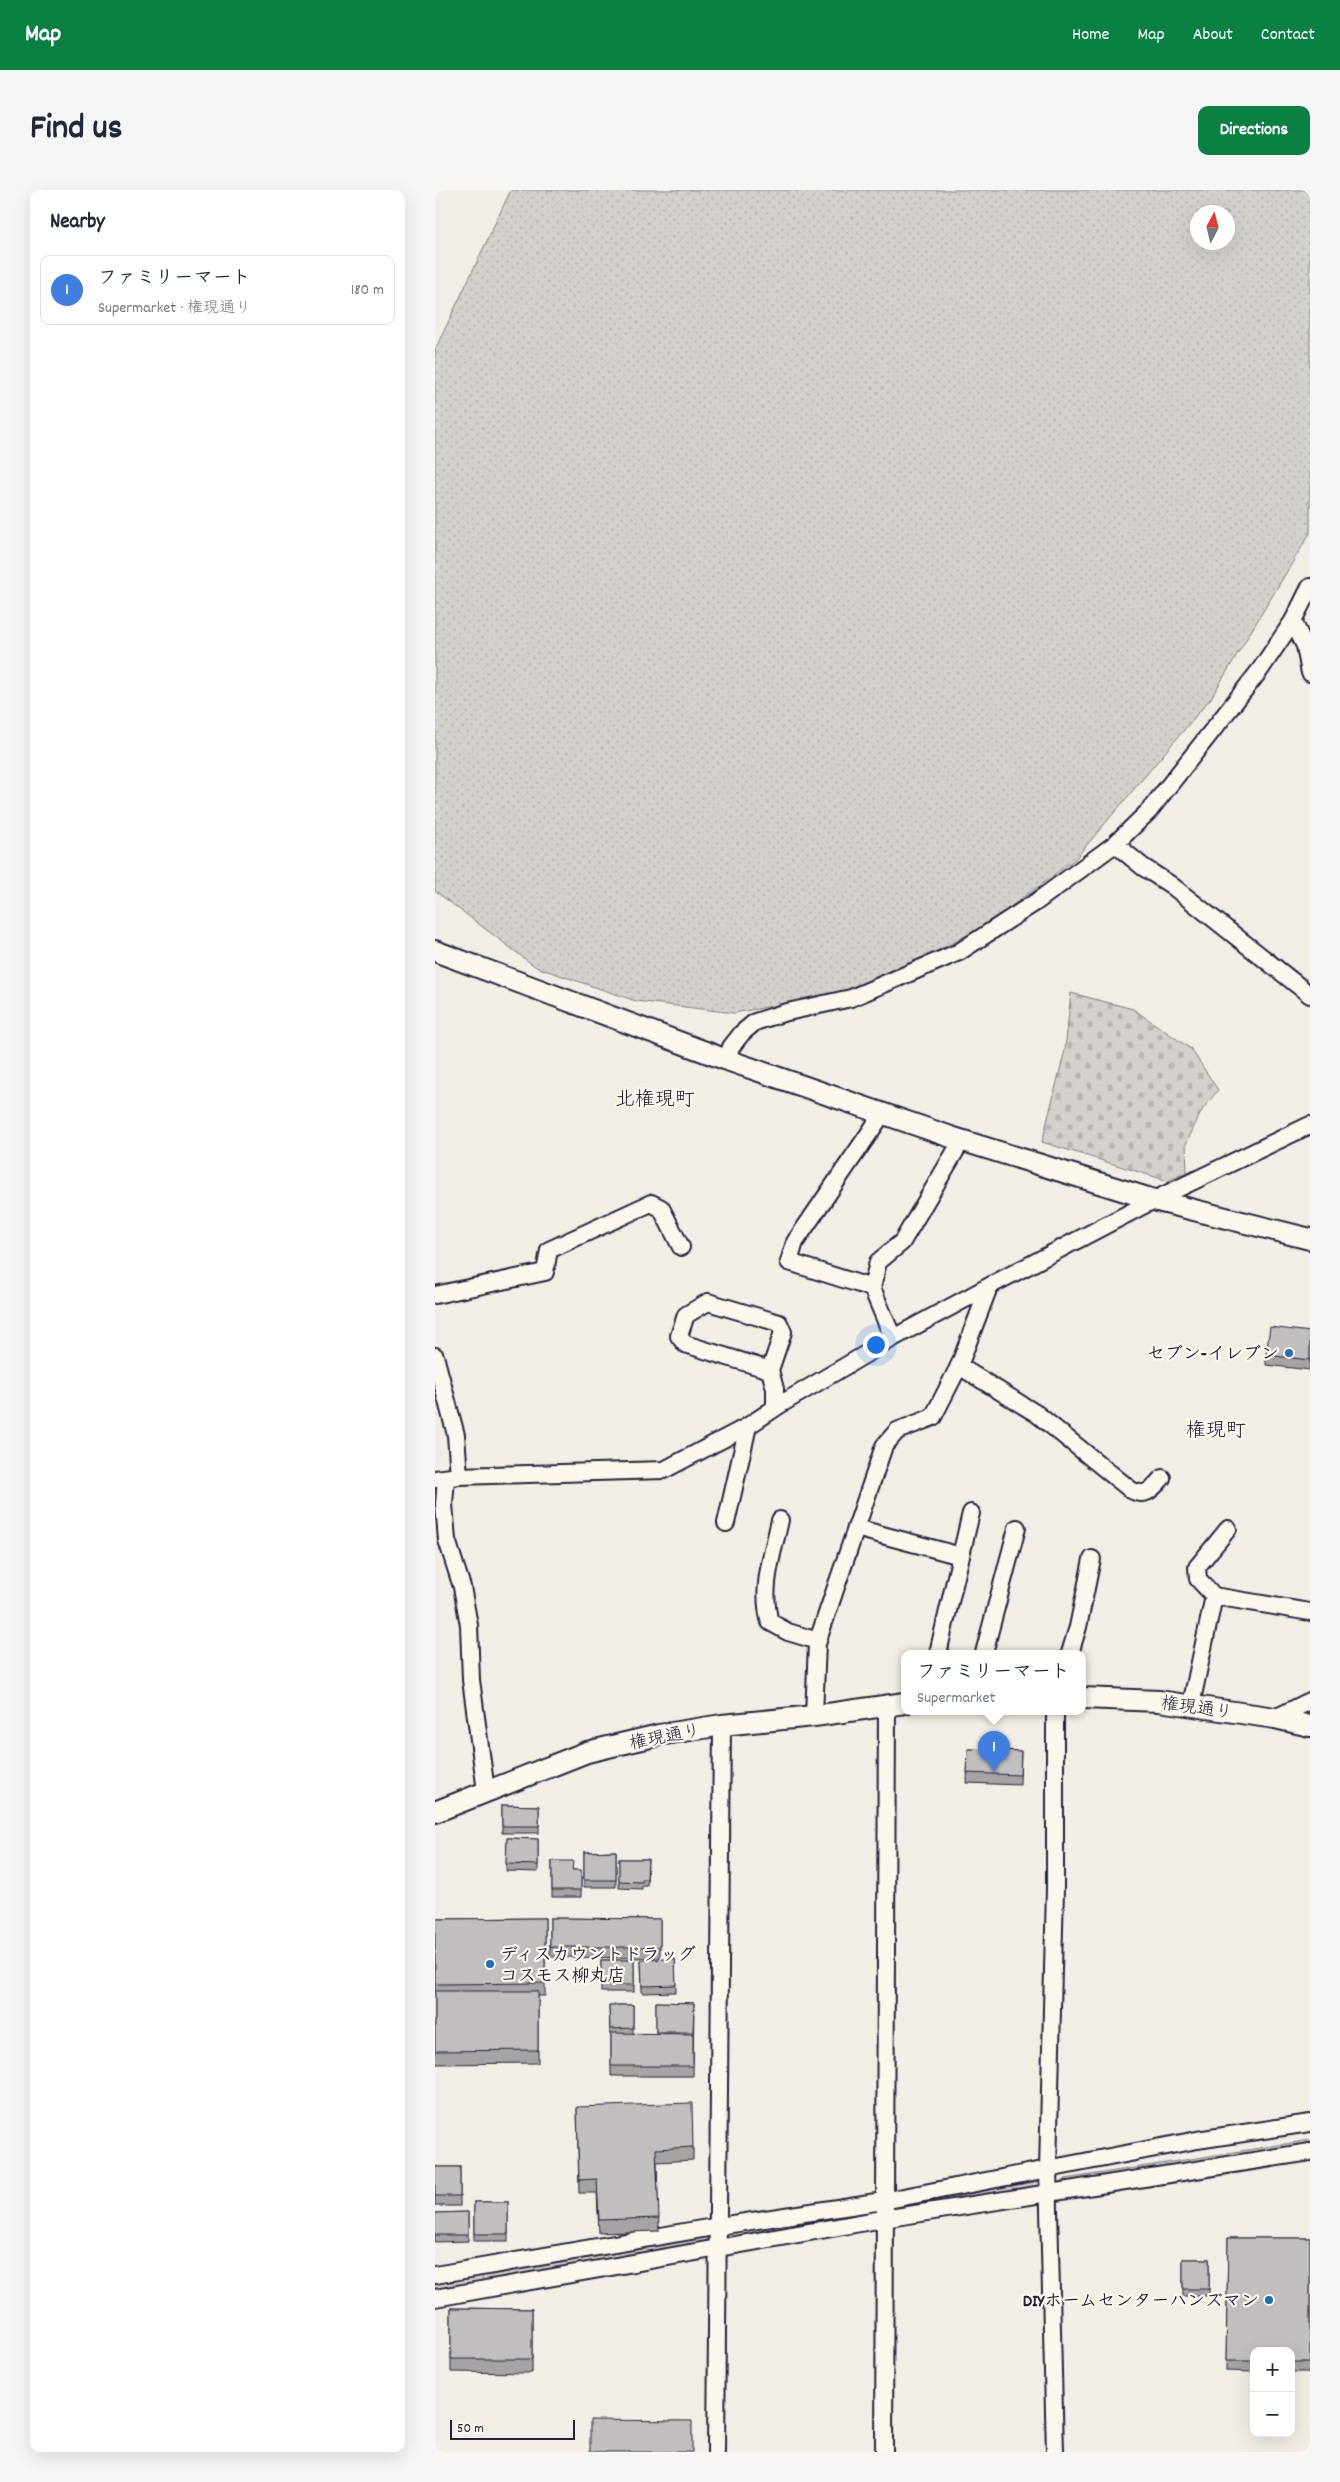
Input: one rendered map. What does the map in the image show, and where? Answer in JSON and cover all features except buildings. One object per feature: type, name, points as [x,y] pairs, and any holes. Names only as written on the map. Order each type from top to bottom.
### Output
[{"type":"street","points":[[727,1060],[731,1048],[742,1033],[755,1022],[783,1013],[851,998],[959,952],[1036,902],[1115,844],[1149,811],[1260,670],[1293,621],[1310,587]]},
{"type":"street","points":[[1293,621],[1308,646],[1310,672]]},
{"type":"street","points":[[1115,844],[1143,867],[1171,885],[1310,995]]},
{"type":"street","points":[[435,951],[727,1060],[962,1140],[1154,1200],[1310,1239]]},
{"type":"street","points":[[872,1288],[789,1262],[795,1242],[883,1113]]},
{"type":"street","points":[[447,1478],[664,1470],[748,1426],[775,1407],[893,1338],[1154,1200],[1310,1125]]},
{"type":"street","points":[[893,1338],[872,1288],[878,1262],[902,1242],[962,1140]]},
{"type":"street","points":[[435,1295],[545,1272],[549,1250],[651,1203],[661,1208],[681,1247]]},
{"type":"street","points":[[814,1716],[818,1640],[884,1446],[897,1431],[933,1417],[959,1366],[989,1287]]},
{"type":"street","points":[[770,1370],[685,1344],[679,1336],[686,1316],[709,1302],[779,1323],[783,1332],[770,1370],[775,1389],[775,1407]]},
{"type":"street","points":[[435,1356],[456,1435],[444,1504],[447,1540],[462,1586],[469,1626],[471,1680],[486,1791]]},
{"type":"street","points":[[959,1366],[1037,1414],[1139,1494],[1148,1493],[1162,1478]]},
{"type":"street","points":[[726,1523],[748,1426]]},
{"type":"street","points":[[939,1650],[971,1513]]},
{"type":"street","points":[[780,1520],[769,1569],[765,1606],[770,1622],[788,1632],[818,1640]]},
{"type":"street","points":[[856,1528],[961,1556]]},
{"type":"street","points":[[985,1650],[1017,1528]]},
{"type":"street","points":[[1228,1530],[1197,1567],[1198,1580],[1214,1596],[1310,1612]]},
{"type":"street","points":[[1070,1650],[1078,1627],[1092,1559]]},
{"type":"street","points":[[1191,1706],[1214,1596]]},
{"type":"street","name":"権現通り","points":[[1086,1698],[1159,1701],[1275,1718],[1310,1726]]},
{"type":"street","points":[[1275,1718],[1310,1701]]},
{"type":"street","points":[[884,2452],[883,2201],[896,1703]]},
{"type":"street","name":"権現通り","points":[[435,1812],[587,1752],[722,1724],[814,1716],[896,1703]]},
{"type":"street","points":[[1055,1715],[1055,1889],[1048,2169],[1055,2452]]},
{"type":"street","points":[[716,2452],[722,1724]]},
{"type":"street","points":[[435,2275],[719,2226],[883,2201],[1197,2140],[1310,2122]]},
{"type":"street","points":[[435,2298],[883,2219],[1310,2152]]},
{"type":"green space","points":[[511,190],[1310,190],[1310,533],[1211,698],[1075,859],[989,923],[921,960],[834,995],[734,1013],[636,1001],[536,967],[435,891],[435,350]]},
{"type":"green space","points":[[1071,993],[1133,1009],[1191,1049],[1218,1090],[1202,1110],[1186,1144],[1187,1173],[1168,1181],[1042,1142],[1065,1050]]},
{"type":"green space","points":[[1310,2140],[1310,2146],[1066,2185],[1065,2179]]},
{"type":"green space","points":[[1041,2181],[1043,2187],[887,2213],[887,2208]]},
{"type":"green space","points":[[879,2208],[880,2215],[726,2242],[728,2233]]},
{"type":"green space","points":[[707,2238],[707,2246],[435,2292],[435,2284]]},
{"type":"place","name":"セブン-イレブン","points":[[1289,1353]]},
{"type":"place","name":"ファミリーマート","points":[[994,1772]]},
{"type":"place","name":"ディスカウントドラッグ コスモス柳丸店","points":[[490,1964]]},
{"type":"place","name":"DIYホームセンターハンズマン","points":[[1269,2300]]},
{"type":"district","name":"北権現町","points":[[655,1098]]},
{"type":"district","name":"権現町","points":[[1216,1429]]}]
